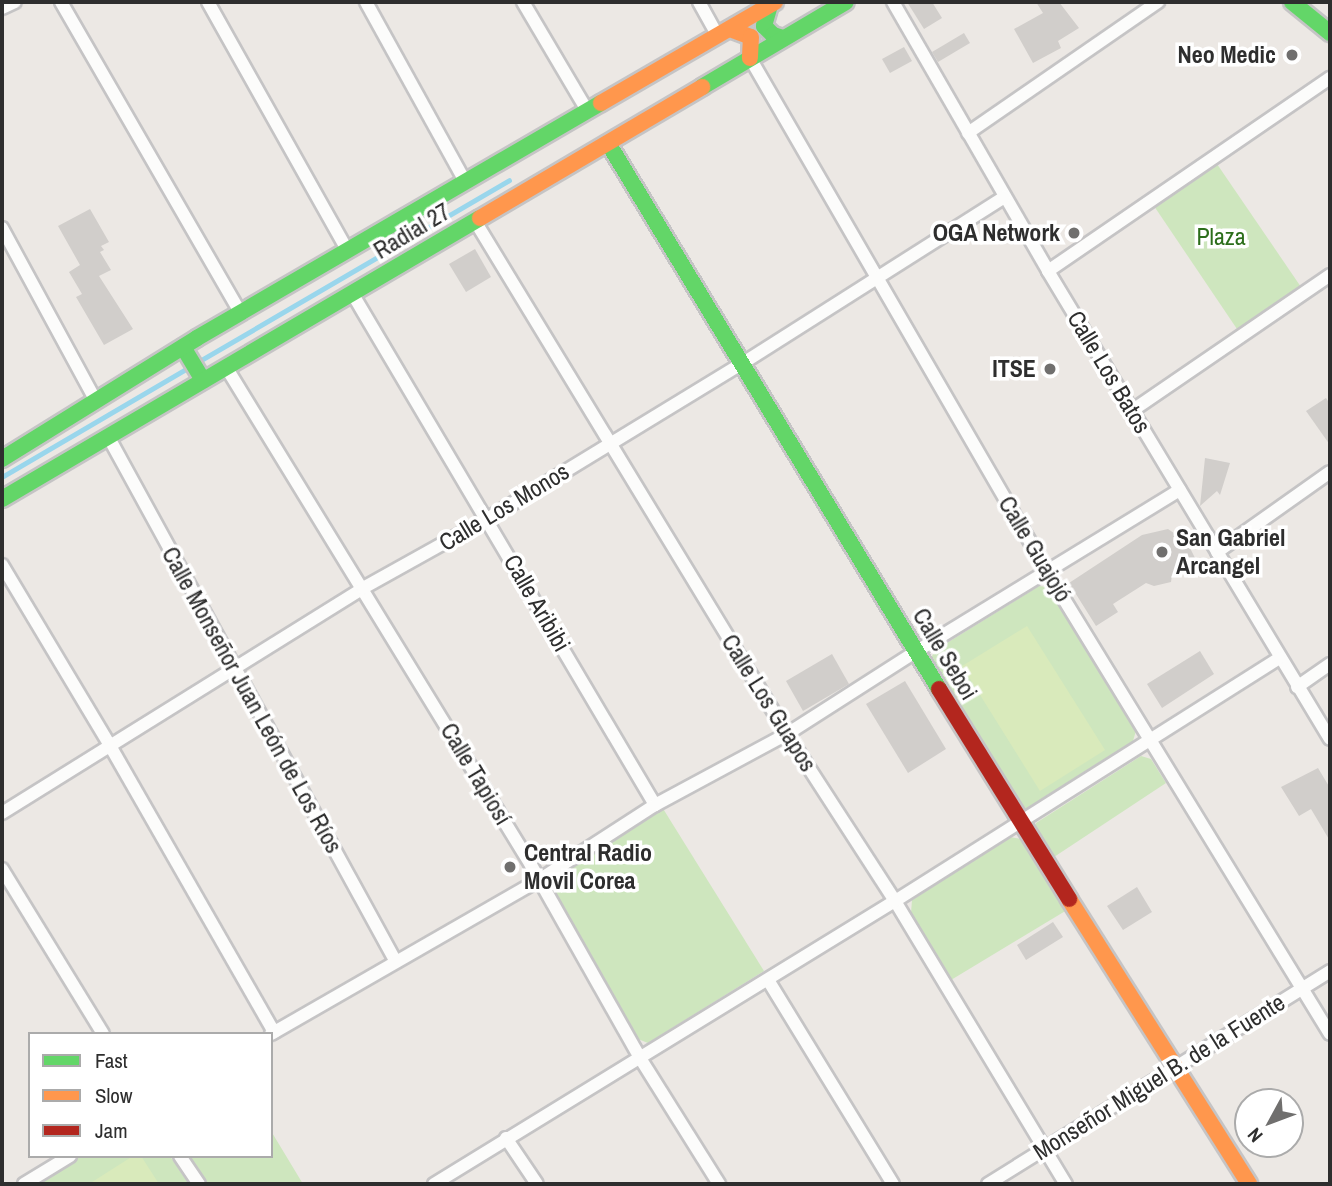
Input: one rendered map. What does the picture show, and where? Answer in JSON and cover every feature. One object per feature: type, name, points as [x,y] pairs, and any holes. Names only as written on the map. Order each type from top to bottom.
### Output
[{"type":"street","points":[[2,8],[15,2]]},
{"type":"street","points":[[61,2],[241,314]]},
{"type":"street","points":[[208,2],[347,250]]},
{"type":"street","points":[[366,2],[466,183]]},
{"type":"street","points":[[523,2],[587,112]]},
{"type":"street","points":[[699,2],[724,32],[751,37],[753,44],[750,58]]},
{"type":"street","name":"Radial 27","points":[[2,499],[109,438],[201,377],[226,367],[846,2]]},
{"type":"street","name":"Calle Los Batos","points":[[893,2],[1048,271],[1330,739]]},
{"type":"street","points":[[968,133],[1158,2]]},
{"type":"street","points":[[1292,2],[1330,33]]},
{"type":"street","points":[[773,3],[764,26],[773,35],[783,38]]},
{"type":"street","name":"Radial 27","points":[[2,459],[96,401],[186,352],[241,314],[347,250],[773,3]]},
{"type":"street","name":"Calle Guajojó","points":[[750,58],[1048,573],[1330,1034]]},
{"type":"street","points":[[1048,271],[1330,78]]},
{"type":"street","name":"Calle Seboi","points":[[608,143],[1020,822],[1249,1184]]},
{"type":"street","name":"Calle Los Monos","points":[[2,813],[363,588],[487,519],[743,363],[876,276],[1005,197]]},
{"type":"street","name":"Calle Los Guapos","points":[[475,221],[787,734],[895,901],[1066,1184]]},
{"type":"street","points":[[2,228],[96,401]]},
{"type":"street","points":[[1133,410],[1330,275]]},
{"type":"street","name":"Calle Aribibi","points":[[352,293],[655,805]]},
{"type":"street","points":[[186,352],[201,377]]},
{"type":"street","name":"Calle Tapiosí","points":[[226,367],[363,588],[539,880],[640,1058],[719,1184]]},
{"type":"street","name":"Calle Monseñor Juan León de Los Ríos","points":[[109,438],[396,962]]},
{"type":"street","points":[[1217,552],[1330,472]]},
{"type":"street","points":[[273,1032],[539,880],[655,805],[787,734],[917,651],[1181,490]]},
{"type":"street","points":[[2,565],[109,744],[271,1032]]},
{"type":"street","points":[[434,1184],[895,901],[1279,658]]},
{"type":"street","points":[[1297,687],[1330,664]]},
{"type":"street","points":[[2,869],[102,1032]]},
{"type":"street","name":"Monseñor Miguel B. de la Fuente","points":[[988,1184],[1330,971]]},
{"type":"street","points":[[768,980],[892,1184]]},
{"type":"street","points":[[506,1138],[537,1184]]},
{"type":"street","points":[[24,1184],[67,1158]]},
{"type":"street","points":[[181,1158],[199,1184]]},
{"type":"green space","name":"Plaza","points":[[1217,164],[1301,287],[1237,329],[1154,206]]},
{"type":"green space","points":[[1039,586],[1047,587],[1053,594],[1136,731],[1132,744],[1027,809],[1015,801],[932,665],[932,656],[937,649]]},
{"type":"green space","points":[[1027,626],[1105,750],[1040,791],[962,666]]},
{"type":"green space","points":[[1141,756],[1151,759],[1166,783],[1051,859],[1034,830],[1036,823]]},
{"type":"green space","points":[[662,807],[764,971],[648,1043],[638,1039],[546,889],[547,881]]},
{"type":"green space","points":[[1010,837],[1021,839],[1067,910],[951,980],[911,913],[912,900]]},
{"type":"green space","points":[[273,1134],[303,1184],[208,1184],[190,1158],[273,1158]]},
{"type":"green space","points":[[75,1158],[171,1158],[189,1184],[32,1184]]},
{"type":"green space","points":[[130,1158],[142,1158],[159,1184],[89,1184]]},
{"type":"building","points":[[907,2],[932,2],[942,18],[924,29]]},
{"type":"building","points":[[1036,2],[1059,2],[1079,28],[1058,41],[1061,48],[1033,63],[1014,29],[1043,13]]},
{"type":"building","points":[[964,33],[970,43],[938,62],[932,52]]},
{"type":"building","points":[[904,47],[912,61],[890,73],[882,59]]},
{"type":"building","points":[[90,209],[109,242],[101,246],[104,250],[100,252],[111,270],[99,276],[133,329],[104,345],[76,297],[82,294],[69,272],[80,265],[58,226]]},
{"type":"building","points":[[475,249],[491,277],[466,292],[449,264]]},
{"type":"building","points":[[1326,398],[1330,404],[1330,445],[1306,411]]},
{"type":"building","points":[[1205,458],[1230,463],[1220,495],[1217,491],[1200,506]]},
{"type":"building","points":[[1168,529],[1187,542],[1196,560],[1172,575],[1171,582],[1154,586],[1146,583],[1113,604],[1118,612],[1096,626],[1069,583],[1142,535]]},
{"type":"building","points":[[1200,651],[1214,674],[1162,708],[1147,684]]},
{"type":"building","points":[[832,654],[849,684],[803,711],[786,681]]},
{"type":"building","points":[[905,681],[946,749],[908,773],[866,704]]},
{"type":"building","points":[[1318,768],[1330,788],[1330,841],[1311,809],[1299,816],[1281,787]]},
{"type":"building","points":[[1137,887],[1152,912],[1123,930],[1107,906]]},
{"type":"building","points":[[1053,922],[1063,937],[1026,960],[1017,945]]},
{"type":"waterway","points":[[198,362],[509,180]]},
{"type":"waterway","points":[[2,477],[191,366]]},
{"type":"traffic: fast","points":[[702,87],[846,2]]},
{"type":"traffic: fast","points":[[1292,2],[1330,33]]},
{"type":"traffic: fast","points":[[770,5],[764,26],[773,35],[783,38]]},
{"type":"traffic: fast","points":[[2,459],[197,338],[601,103]]},
{"type":"traffic: fast","points":[[608,143],[939,689]]},
{"type":"traffic: fast","points":[[2,499],[480,218]]},
{"type":"traffic: fast","points":[[183,347],[203,380]]},
{"type":"traffic: slow","points":[[601,103],[775,2]]},
{"type":"traffic: slow","points":[[730,29],[751,37],[750,58]]},
{"type":"traffic: slow","points":[[480,218],[702,87]]},
{"type":"traffic: slow","points":[[1069,899],[1249,1184]]},
{"type":"traffic: jam","points":[[939,689],[1069,899]]},
{"type":"place","name":"Neo Medic","points":[[1292,55]]},
{"type":"place","name":"OGA Network","points":[[1074,233]]},
{"type":"place","name":"ITSE","points":[[1050,369]]},
{"type":"place","name":"San Gabriel Arcangel","points":[[1162,552]]},
{"type":"place","name":"Central Radio Movil Corea","points":[[510,867]]}]
